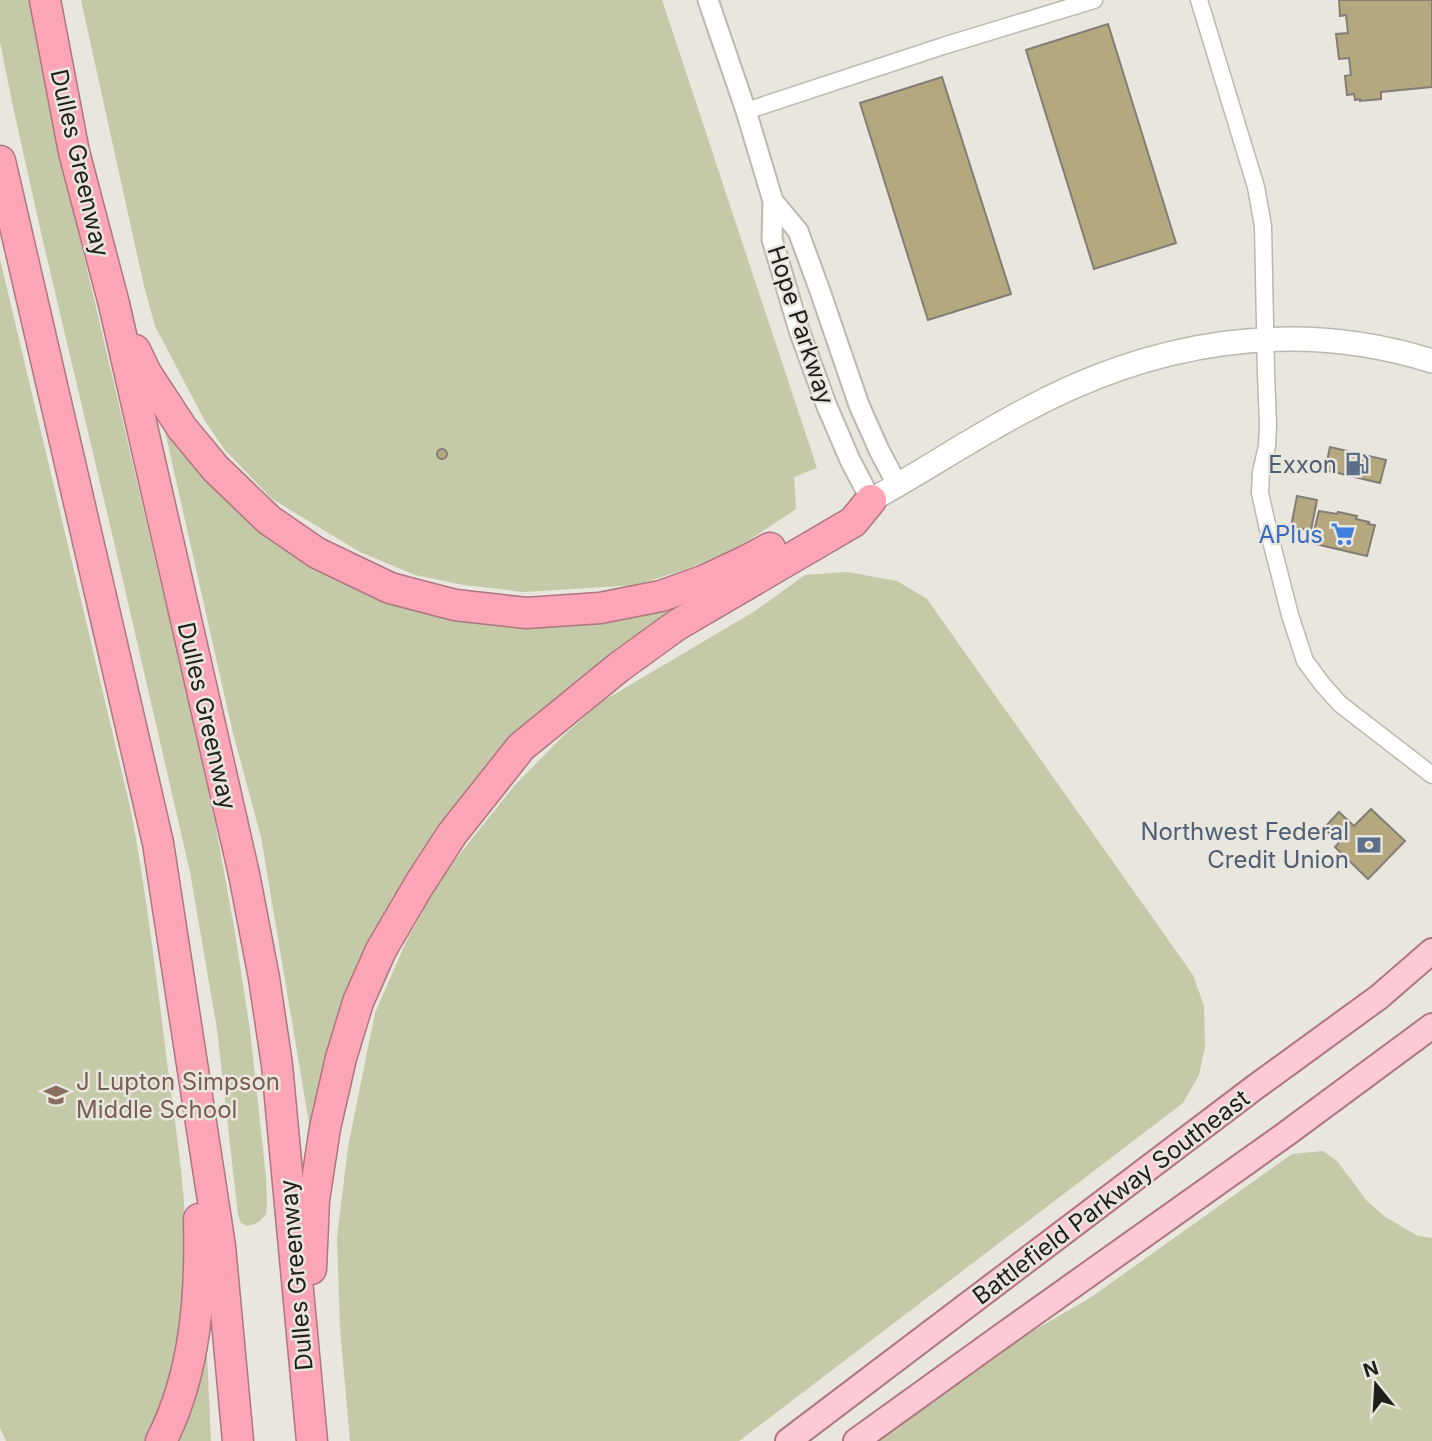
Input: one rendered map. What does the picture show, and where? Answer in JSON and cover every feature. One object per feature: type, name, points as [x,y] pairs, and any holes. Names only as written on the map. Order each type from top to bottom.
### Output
[{"type":"highway","name":"Dulles Greenway","points":[[45,0],[74,152],[114,304],[244,874],[264,978],[277,1065],[312,1441]]},
{"type":"highway","points":[[0,161],[158,843],[220,1247],[238,1441]]},
{"type":"highway","points":[[114,304],[146,373],[182,428],[215,469],[269,520],[317,553],[390,588],[454,605],[526,613],[600,608],[661,596],[703,581],[748,560],[843,507],[871,500]]},
{"type":"highway","points":[[306,1392],[314,1200],[325,1128],[341,1058],[358,1002],[381,950],[419,885],[452,834],[521,747],[619,667],[677,625],[853,522],[871,500]]},
{"type":"highway","points":[[161,1441],[171,1420],[187,1369],[195,1324],[200,1259],[195,1079]]},
{"type":"main road","points":[[871,500],[1021,412],[1120,368],[1186,350],[1217,344],[1317,339],[1390,350],[1432,361]]},
{"type":"main road","name":"Battlefield Parkway Southeast","points":[[788,1441],[1379,997],[1432,951]]},
{"type":"main road","name":"Battlefield Parkway Southeast","points":[[856,1441],[1316,1113],[1432,1026]]},
{"type":"street","points":[[708,0],[773,201]]},
{"type":"street","points":[[746,111],[1094,0]]},
{"type":"street","points":[[1199,0],[1256,187],[1264,226],[1268,424],[1260,493],[1290,614],[1306,661],[1323,685],[1340,704],[1432,775]]},
{"type":"street","name":"Hope Parkway","points":[[773,201],[798,231],[859,405],[898,486]]},
{"type":"street","name":"Hope Parkway","points":[[773,201],[772,239],[797,326],[829,413],[871,500]]},
{"type":"green space","points":[[0,0],[31,0],[56,137],[215,822],[250,1030],[266,1177],[266,1214],[260,1221],[247,1226],[241,1223],[238,1215],[217,1029],[190,872],[12,102],[0,42]]},
{"type":"green space","points":[[81,0],[662,0],[817,468],[794,477],[796,509],[740,546],[690,568],[636,585],[524,592],[464,585],[415,575],[360,552],[272,499],[224,449],[205,421],[155,326]]},
{"type":"green space","points":[[0,259],[131,811],[177,1139],[184,1196],[186,1253],[183,1302],[167,1383],[146,1441],[6,1441],[0,1428]]},
{"type":"green space","points":[[160,409],[206,475],[438,612],[698,599],[454,811],[391,900],[343,1018],[310,1129],[261,837],[232,729]]},
{"type":"green space","points":[[847,572],[897,581],[927,599],[1193,975],[1204,1006],[1205,1047],[1199,1075],[1183,1103],[739,1441],[350,1441],[340,1328],[337,1238],[348,1147],[375,1013],[406,942],[442,876],[515,785],[564,735],[603,701],[755,611],[805,575]]},
{"type":"green space","points":[[1323,1151],[1337,1161],[1367,1201],[1384,1216],[1418,1236],[1432,1238],[1432,1441],[873,1441],[993,1354],[1090,1298],[1292,1154]]},
{"type":"green space","points":[[207,1354],[211,1441],[170,1441],[195,1378]]},
{"type":"building","points":[[1339,0],[1432,0],[1432,87],[1381,92],[1381,99],[1360,101],[1355,100],[1354,94],[1347,95],[1345,76],[1351,75],[1349,58],[1339,59],[1336,34],[1348,33],[1346,15],[1340,16]]},
{"type":"building","points":[[1108,24],[1176,243],[1094,269],[1026,50]]},
{"type":"building","points":[[942,77],[1011,294],[928,320],[860,103]]},
{"type":"building","points":[[1330,447],[1386,460],[1380,483],[1325,470]]},
{"type":"building","points":[[442,449],[446,450],[446,458],[442,459],[438,458],[437,454],[438,450]]},
{"type":"building","points":[[1297,496],[1317,500],[1311,530],[1291,527]]},
{"type":"building","name":"APlus","points":[[1319,511],[1357,516],[1356,519],[1375,525],[1367,556],[1311,543]]},
{"type":"building","name":"Northwest Federal Credit Union","points":[[1371,809],[1405,841],[1368,879],[1335,847],[1339,843],[1324,828],[1339,812],[1354,826]]},
{"type":"place","name":"Exxon","points":[[1357,464]]},
{"type":"place","name":"APlus","points":[[1343,534]]},
{"type":"place","name":"Northwest Federal Credit Union","points":[[1369,845]]},
{"type":"place","name":"J Lupton Simpson Middle School","points":[[56,1095]]}]
